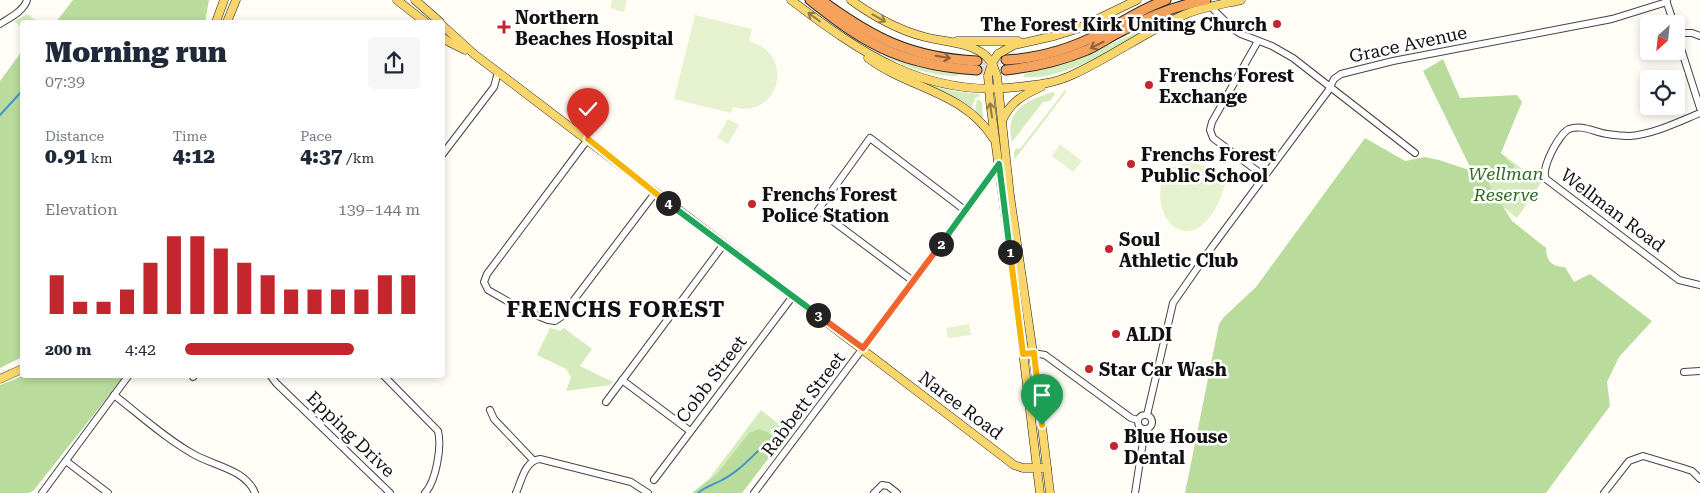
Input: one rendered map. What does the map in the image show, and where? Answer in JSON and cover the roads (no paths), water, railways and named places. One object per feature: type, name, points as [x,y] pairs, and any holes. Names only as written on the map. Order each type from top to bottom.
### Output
[{"type":"highway","points":[[810,0],[856,34],[896,54],[938,66],[977,66],[899,47],[875,36],[850,21],[821,0]]},
{"type":"highway","points":[[1003,62],[1041,56],[1074,46],[1166,0]]},
{"type":"highway","points":[[1003,62],[1046,64],[1101,44],[1124,30],[1187,4],[1209,4]]},
{"type":"main road","points":[[217,20],[224,0]]},
{"type":"main road","points":[[229,20],[236,0]]},
{"type":"main road","points":[[397,0],[422,20]]},
{"type":"main road","points":[[415,0],[437,20]]},
{"type":"main road","points":[[791,0],[878,66],[940,93],[957,103],[979,121],[995,142]]},
{"type":"main road","points":[[851,0],[897,27],[924,37],[971,48],[985,55],[992,63],[997,76],[1016,240],[1034,353],[1050,493]]},
{"type":"main road","points":[[992,63],[1003,62],[1014,45],[1077,29],[1137,0]]},
{"type":"main road","points":[[1002,121],[1014,102],[1027,94],[1099,62],[1164,25],[1209,4],[1241,0]]},
{"type":"main road","points":[[445,28],[474,54]]},
{"type":"main road","points":[[837,34],[872,56],[909,73],[950,85],[998,89],[1051,83]]},
{"type":"main road","points":[[445,39],[474,54]]},
{"type":"main road","points":[[942,41],[1035,41]]},
{"type":"main road","name":"Naree Road","points":[[474,54],[588,139],[655,193],[863,348],[1014,465],[1022,468],[1047,468]]},
{"type":"main road","points":[[992,63],[988,76],[988,89],[1040,493]]},
{"type":"main road","points":[[0,379],[20,370]]},
{"type":"street","points":[[0,24],[18,12],[27,0]]},
{"type":"street","points":[[1666,1],[1671,15]]},
{"type":"street","name":"Grace Avenue","points":[[1147,415],[1173,304],[1197,267],[1328,91],[1334,79],[1341,74],[1393,61],[1612,19],[1666,1]]},
{"type":"street","points":[[1209,4],[1233,29],[1282,51],[1416,153]]},
{"type":"street","points":[[1685,33],[1700,36]]},
{"type":"street","points":[[1258,41],[1212,122],[1210,130],[1213,138],[1264,176]]},
{"type":"street","points":[[1685,60],[1700,108]]},
{"type":"street","points":[[445,151],[494,87],[498,72]]},
{"type":"street","name":"Wellman Road","points":[[1700,113],[1644,134],[1627,136],[1606,134],[1578,126],[1567,130],[1559,138],[1544,170],[1544,176],[1679,280],[1700,285]]},
{"type":"street","points":[[913,281],[818,210],[870,138],[966,211]]},
{"type":"street","points":[[588,139],[487,274],[484,282],[488,290],[523,310],[555,321],[561,317],[655,193]]},
{"type":"street","name":"Rabbett Street","points":[[754,493],[966,211],[999,164]]},
{"type":"street","points":[[606,402],[724,244]]},
{"type":"street","name":"Cobb Street","points":[[654,480],[793,296]]},
{"type":"street","points":[[1023,354],[1045,355],[1131,418],[1138,420]]},
{"type":"street","points":[[1684,372],[1700,371]]},
{"type":"street","points":[[42,493],[127,378]]},
{"type":"street","name":"Epping Drive","points":[[272,378],[390,493]]},
{"type":"street","points":[[386,378],[438,431],[440,438],[433,481],[425,493]]},
{"type":"street","points":[[622,380],[690,431]]},
{"type":"street","points":[[114,395],[195,455],[236,473],[245,479],[252,485],[255,493]]},
{"type":"street","points":[[490,410],[494,419],[533,460]]},
{"type":"street","points":[[1143,415],[1147,415],[1153,422],[1151,427],[1145,429],[1139,426],[1138,420],[1143,415]]},
{"type":"street","points":[[1135,493],[1145,429]]},
{"type":"street","points":[[1604,493],[1629,461],[1643,456],[1692,471],[1700,479]]},
{"type":"street","points":[[516,493],[527,467],[533,460],[540,459],[631,482],[648,493]]},
{"type":"street","points":[[66,461],[108,493]]},
{"type":"street","points":[[874,493],[882,485],[888,486],[897,493]]},
{"type":"waterway","points":[[0,115],[20,93]]},
{"type":"waterway","points":[[698,493],[734,473],[765,444]]},
{"type":"tunnel","points":[[977,61],[1006,60]]},
{"type":"tunnel","points":[[977,70],[1006,70]]},
{"type":"place","name":"The Forest Kirk Uniting Church","points":[[1277,24]]},
{"type":"place","name":"Northern Beaches Hospital","points":[[504,27]]},
{"type":"place","name":"Frenchs Forest Exchange","points":[[1149,85]]},
{"type":"place","name":"Frenchs Forest Public School","points":[[1131,164]]},
{"type":"place","name":"Frenchs Forest Police Station","points":[[752,204]]},
{"type":"place","name":"Soul Athletic Club","points":[[1109,249]]},
{"type":"place","name":"ALDI","points":[[1116,334]]},
{"type":"place","name":"Star Car Wash","points":[[1089,369]]},
{"type":"place","name":"Blue House Dental","points":[[1114,446]]},
{"type":"district","name":"FRENCHS FOREST","points":[[616,309]]},
{"type":"park label","name":"Wellman Reserve","points":[[1506,183]]}]
